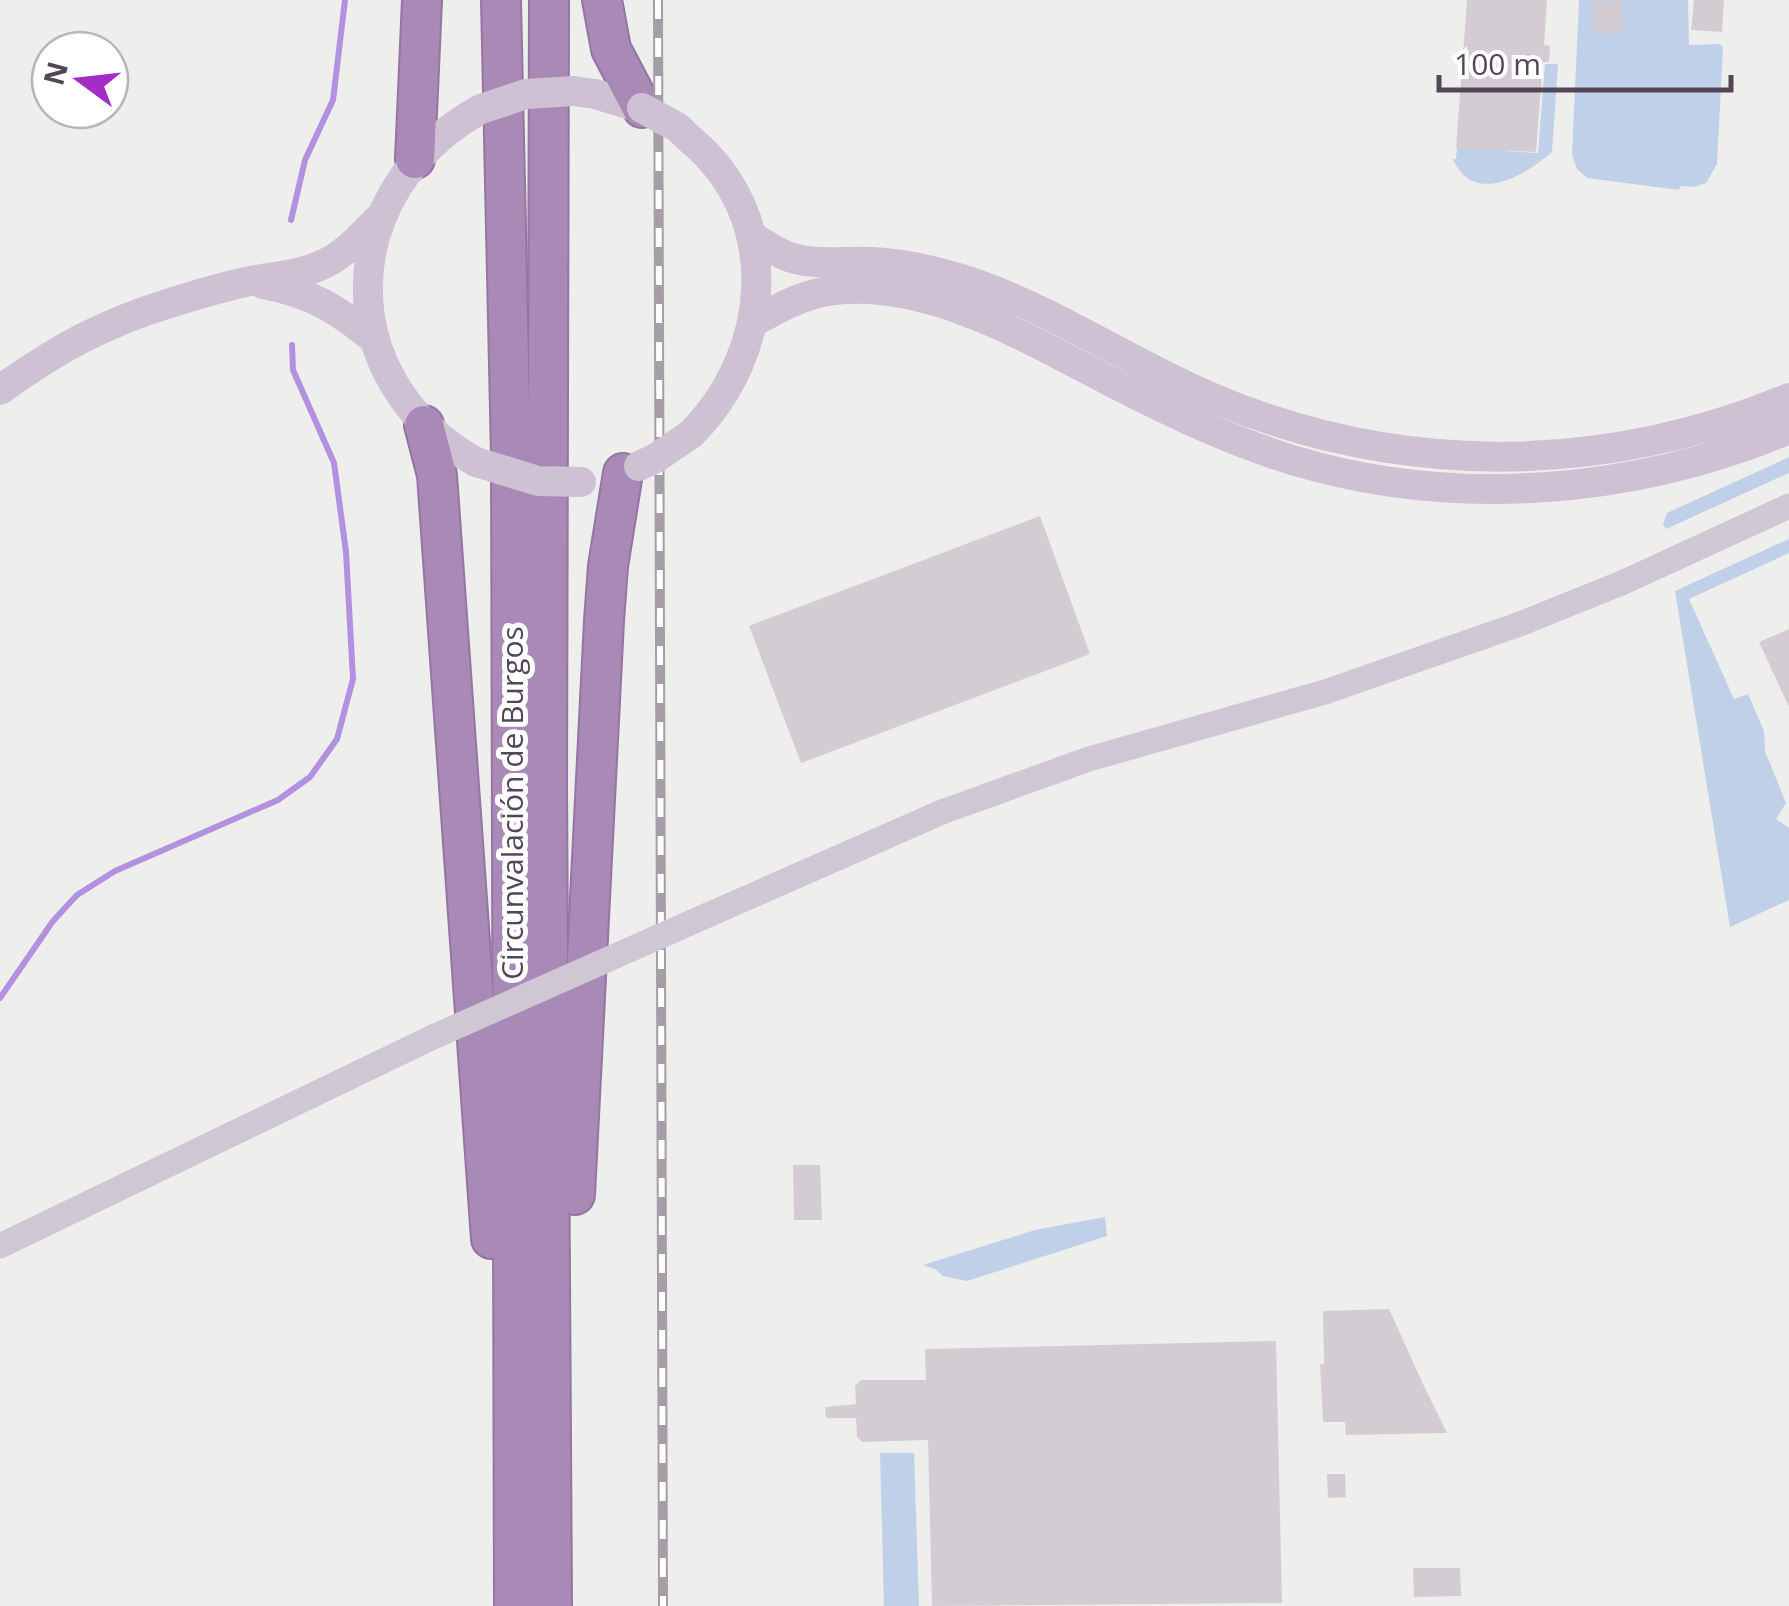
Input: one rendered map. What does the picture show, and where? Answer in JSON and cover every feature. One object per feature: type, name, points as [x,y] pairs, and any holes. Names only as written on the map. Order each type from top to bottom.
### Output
[{"type":"highway","points":[[415,160],[422,0]]},
{"type":"highway","name":"Circunvalación de Burgos","points":[[501,0],[511,476],[514,1606]]},
{"type":"highway","name":"Circunvalación de Burgos","points":[[549,0],[552,105],[547,788],[552,1606]]},
{"type":"highway","points":[[602,0],[611,49],[642,108]]},
{"type":"highway","points":[[424,425],[436,475],[514,1535]]},
{"type":"highway","points":[[552,1556],[569,1430],[576,1159],[604,620],[608,566],[631,469]]},
{"type":"main road","points":[[573,91],[642,108],[677,128],[724,175],[751,236],[758,274],[752,323],[733,382],[691,434],[656,458],[631,469],[581,482],[538,481],[476,462],[424,425],[386,371],[375,340],[368,278],[380,217],[415,160],[445,131],[481,109],[526,94],[573,91]]},
{"type":"main road","points":[[0,390],[50,354],[107,324],[250,281],[290,276],[326,263],[353,245],[380,217]]},
{"type":"main road","points":[[751,236],[786,256],[810,261],[892,264],[965,280],[1068,324],[1214,398],[1302,430],[1387,450],[1486,458],[1566,456],[1680,436],[1789,398]]},
{"type":"main road","points":[[250,281],[295,290],[333,306],[375,340]]},
{"type":"main road","points":[[752,323],[792,300],[831,290],[906,295],[954,307],[1002,326],[1156,404],[1247,444],[1296,461],[1354,474],[1442,486],[1546,487],[1640,476],[1698,461],[1789,429]]},
{"type":"street","points":[[0,1246],[433,1036],[942,812],[1052,772],[1325,692],[1520,624],[1624,582],[1789,506]]},
{"type":"shaded area","points":[[1517,0],[1506,151],[1538,153],[1545,64],[1558,64],[1552,152],[1501,182],[1474,182],[1462,174],[1453,159],[1457,148],[1486,149]]},
{"type":"shaded area","points":[[1579,0],[1688,0],[1689,45],[1720,44],[1723,48],[1717,164],[1706,183],[1680,186],[1679,190],[1587,178],[1577,169],[1572,155]]},
{"type":"shaded area","points":[[1789,457],[1789,473],[1666,529],[1663,524],[1667,513]]},
{"type":"shaded area","points":[[1789,539],[1789,553],[1689,599],[1734,699],[1748,694],[1786,803],[1776,819],[1789,828],[1789,900],[1730,927],[1675,591]]},
{"type":"shaded area","points":[[1105,1217],[1107,1236],[967,1281],[943,1276],[923,1265],[1035,1230]]},
{"type":"shaded area","points":[[880,1453],[914,1453],[919,1606],[884,1606]]},
{"type":"building","points":[[1467,0],[1547,0],[1544,45],[1550,46],[1549,62],[1543,62],[1536,152],[1456,148]]},
{"type":"building","points":[[1694,0],[1724,0],[1722,32],[1691,30]]},
{"type":"building","points":[[1621,1],[1624,33],[1594,34],[1593,2]]},
{"type":"building","points":[[1040,516],[1090,654],[801,763],[749,626]]},
{"type":"building","points":[[1789,629],[1789,707],[1759,642]]},
{"type":"building","points":[[793,1165],[820,1165],[822,1220],[794,1220]]},
{"type":"building","points":[[1389,1309],[1447,1433],[1346,1435],[1345,1422],[1323,1422],[1323,1311]]},
{"type":"building","points":[[1276,1341],[1282,1603],[932,1606],[928,1440],[862,1442],[857,1437],[856,1418],[826,1418],[825,1407],[856,1404],[855,1386],[861,1380],[926,1380],[925,1349]]},
{"type":"building","points":[[1327,1474],[1345,1474],[1346,1497],[1328,1498]]},
{"type":"building","points":[[1413,1568],[1460,1568],[1461,1596],[1414,1597]]},
{"type":"waterway","points":[[291,220],[305,160],[333,100],[345,0]]},
{"type":"waterway","points":[[0,998],[53,921],[77,895],[115,871],[278,800],[310,777],[337,739],[353,679],[346,552],[334,463],[293,370],[292,345]]},
{"type":"railway","points":[[658,0],[663,1606]]}]
